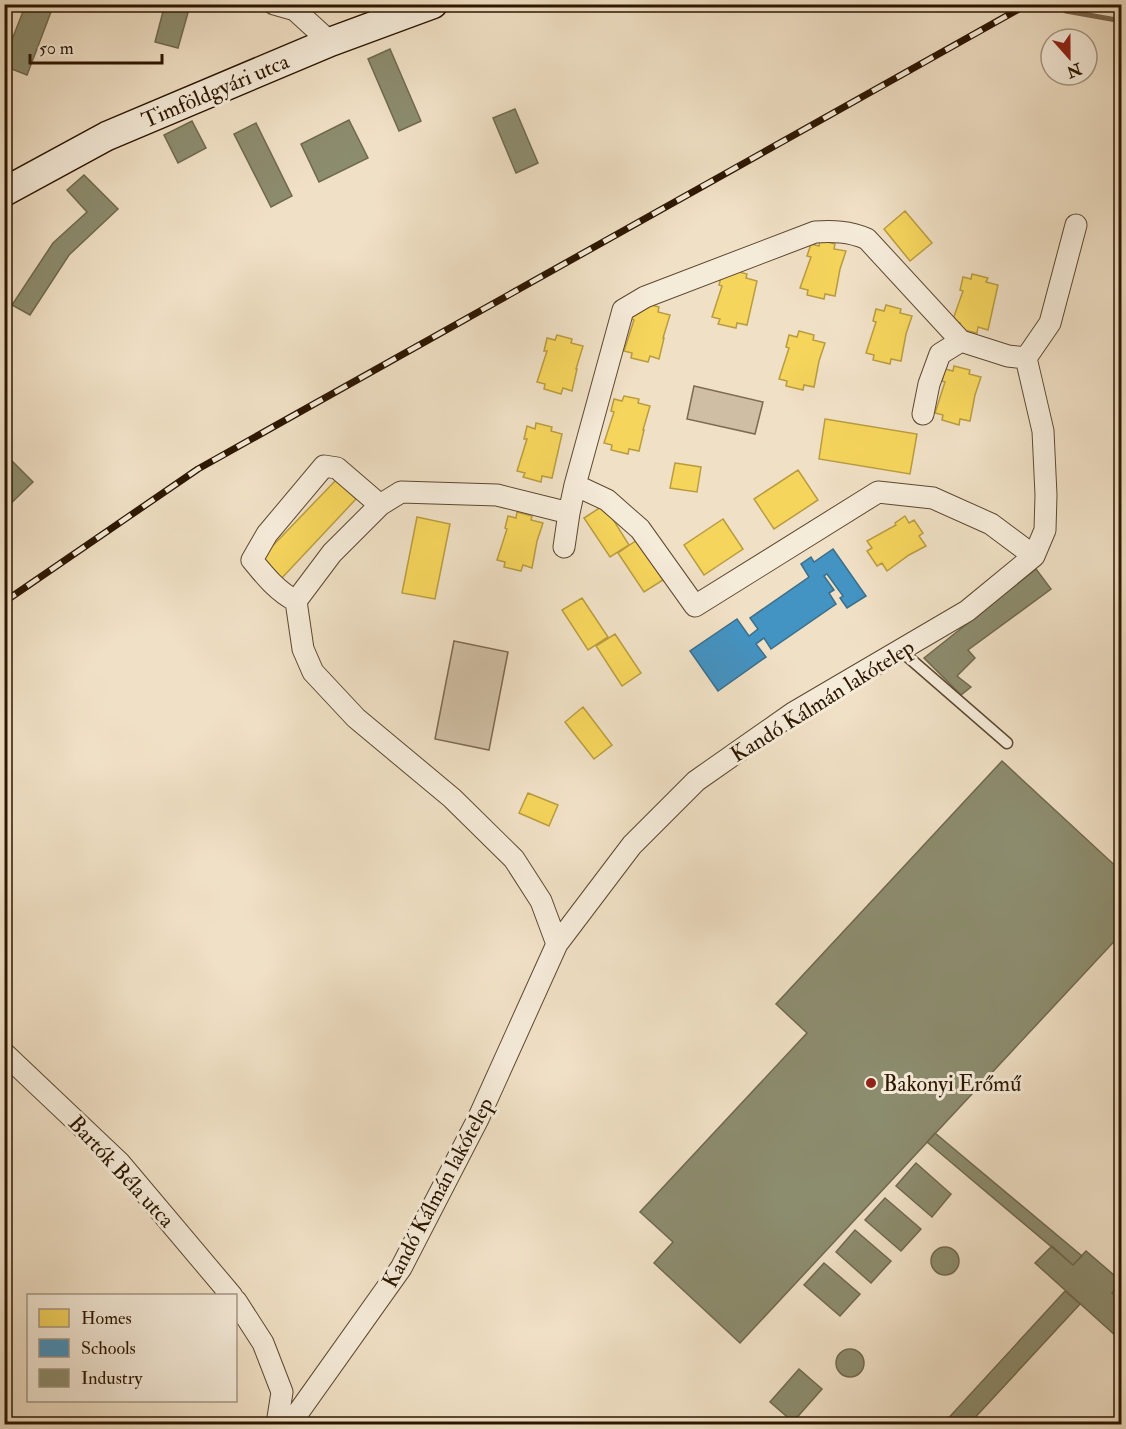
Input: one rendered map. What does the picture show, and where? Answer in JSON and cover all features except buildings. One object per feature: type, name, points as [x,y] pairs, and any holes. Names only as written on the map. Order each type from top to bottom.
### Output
[{"type":"main road","name":"Timföldgyári utca","points":[[4,192],[107,136],[330,42],[434,4]]},
{"type":"street","points":[[274,4],[295,10],[330,42]]},
{"type":"street","points":[[575,485],[607,500],[640,530],[694,606],[878,492],[933,498],[991,525],[1034,556],[1044,530],[1046,495],[1043,431],[1026,358],[1050,323],[1076,225]]},
{"type":"street","points":[[564,547],[575,485],[623,310],[645,297],[815,232],[838,231],[856,234],[867,239],[961,341],[1008,356],[1026,358]]},
{"type":"street","points":[[923,414],[929,384],[940,354],[961,341]]},
{"type":"street","points":[[297,601],[287,596],[252,560],[267,534],[324,466],[337,468],[380,505]]},
{"type":"street","points":[[557,944],[541,901],[514,859],[452,798],[357,718],[313,672],[303,649],[297,601],[332,553],[380,505],[401,492],[497,495],[569,513]]},
{"type":"street","name":"Kandó Kálmán lakótelep","points":[[290,1425],[401,1268],[478,1119],[557,944],[632,845],[696,782],[793,712],[967,611],[1034,556]]},
{"type":"street","name":"Bartók Béla utca","points":[[4,1053],[119,1162],[230,1294]]},
{"type":"street","points":[[237,1303],[263,1343],[282,1392],[277,1425]]},
{"type":"lane","points":[[900,650],[1007,742]]},
{"type":"shaded area","points":[[694,386],[763,402],[755,434],[687,419]]},
{"type":"shaded area","points":[[454,641],[508,652],[489,750],[435,739]]},
{"type":"waterway","points":[[1052,4],[1066,11],[1122,21]]},
{"type":"railway","points":[[4,602],[198,469],[1028,4]]},
{"type":"place","name":"Bakonyi Erőmű","points":[[871,1083]]}]
